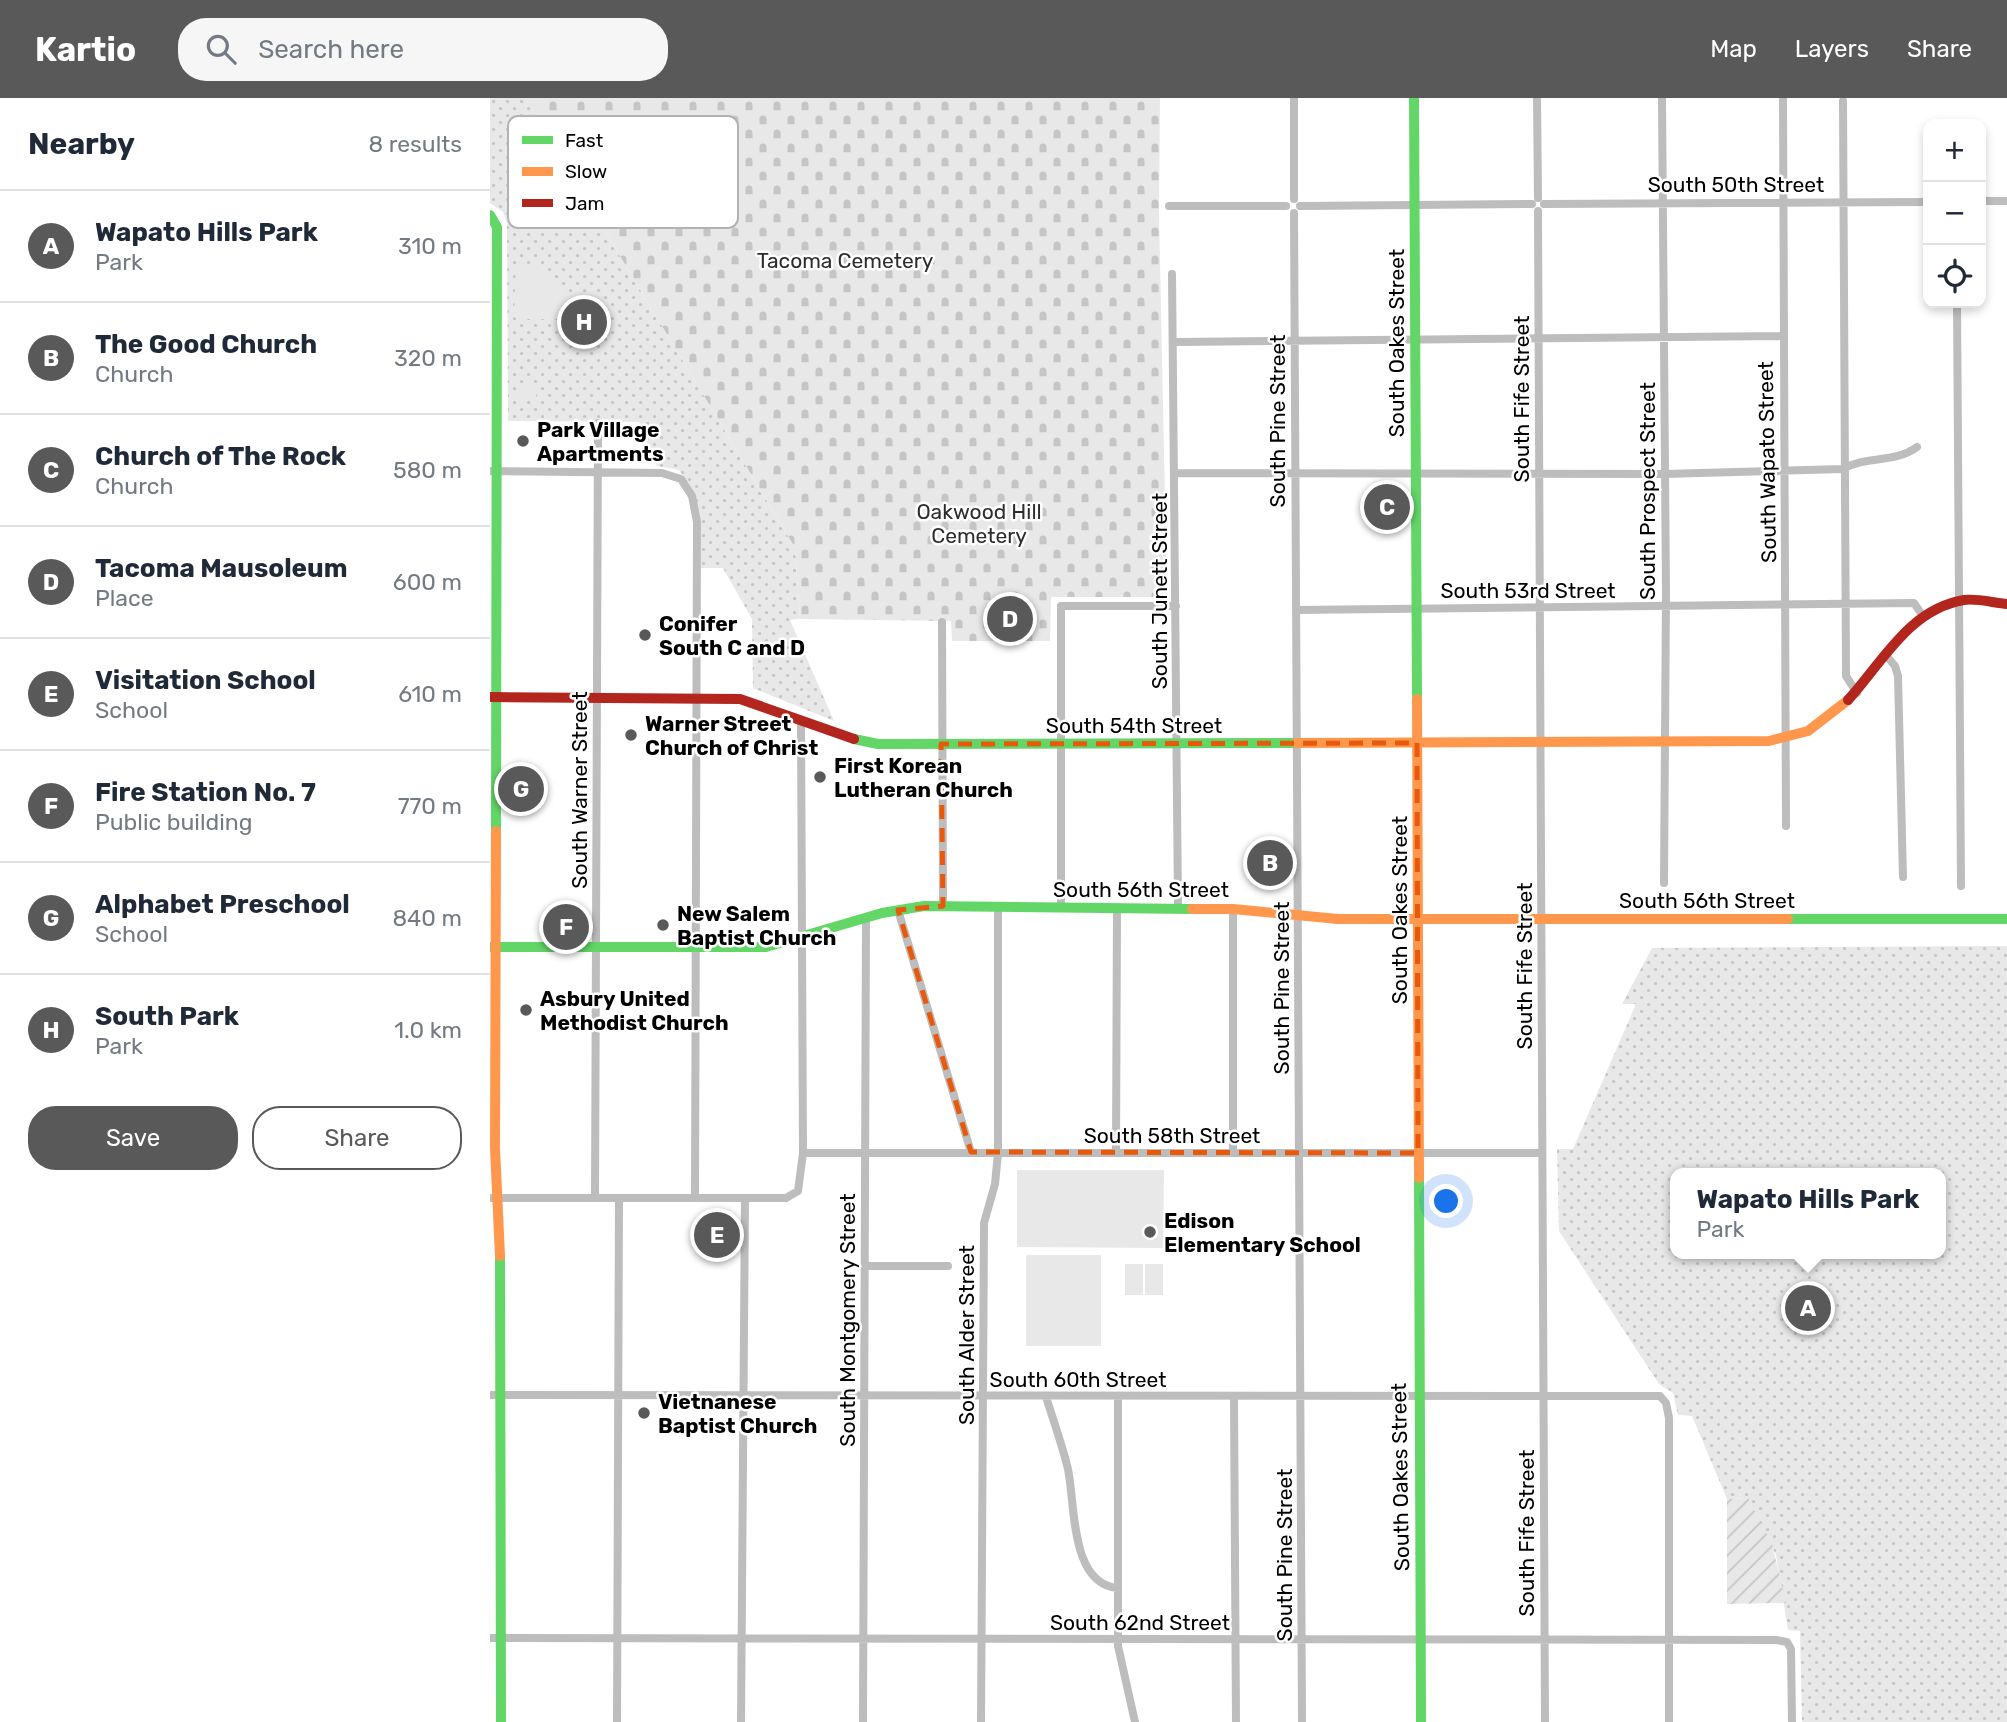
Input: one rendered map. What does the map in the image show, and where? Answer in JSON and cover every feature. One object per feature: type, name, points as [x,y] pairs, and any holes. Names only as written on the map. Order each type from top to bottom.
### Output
[{"type":"street","name":"South Pine Street","points":[[1294,98],[1302,1722]]},
{"type":"street","name":"South Oakes Street","points":[[1414,98],[1421,1722]]},
{"type":"street","name":"South Fife Street","points":[[1537,98],[1545,1722]]},
{"type":"street","name":"South Prospect Street","points":[[1661,98],[1665,339],[1664,883]]},
{"type":"street","name":"South Wapato Street","points":[[1783,98],[1786,826]]},
{"type":"street","points":[[1843,101],[1846,677],[1857,693]]},
{"type":"street","points":[[1986,201],[2007,201]]},
{"type":"street","name":"South 50th Street","points":[[1296,206],[1923,202]]},
{"type":"street","points":[[1170,206],[1296,206]]},
{"type":"street","points":[[492,217],[496,1638],[501,1722]]},
{"type":"street","name":"South Junett Street","points":[[1172,274],[1175,342],[1178,907]]},
{"type":"street","points":[[1957,308],[1961,886]]},
{"type":"street","points":[[1175,342],[1784,336]]},
{"type":"street","name":"South Warner Street","points":[[595,1198],[598,423]]},
{"type":"street","points":[[1176,473],[1665,474],[1843,469],[1863,461],[1886,460],[1917,447]]},
{"type":"street","points":[[493,471],[662,473],[676,477],[684,484],[695,509],[695,1198]]},
{"type":"street","points":[[1957,601],[1985,600],[2007,604]]},
{"type":"street","name":"South 54th Street","points":[[493,698],[697,697],[748,700],[856,742],[1296,744],[1785,739],[1819,726],[1857,693],[1906,629],[1923,616],[1957,601]]},
{"type":"street","name":"South 53rd Street","points":[[1296,610],[1846,606],[1914,603],[1923,616]]},
{"type":"street","points":[[1061,908],[1061,606],[1176,606]]},
{"type":"street","points":[[942,622],[943,906]]},
{"type":"street","points":[[1885,654],[1894,664],[1898,676],[1903,877]]},
{"type":"street","points":[[494,1198],[786,1198],[797,1193],[802,1180],[803,1153],[800,721]]},
{"type":"street","name":"South 56th Street","points":[[493,947],[766,947],[898,910],[943,906],[1178,907],[1233,909],[1298,916],[1418,919],[2007,919]]},
{"type":"street","name":"South Alder Street","points":[[981,1722],[984,1223],[995,1184],[998,1153],[998,908]]},
{"type":"street","points":[[1116,1153],[1117,908]]},
{"type":"street","points":[[1233,909],[1233,1153]]},
{"type":"street","points":[[898,910],[971,1152]]},
{"type":"street","name":"South Montgomery Street","points":[[863,1722],[866,918]]},
{"type":"street","name":"South 58th Street","points":[[803,1153],[1542,1153]]},
{"type":"street","points":[[617,1722],[620,1198]]},
{"type":"street","points":[[741,1722],[745,1198]]},
{"type":"street","points":[[864,1266],[948,1266]]},
{"type":"street","name":"South 60th Street","points":[[495,1395],[1654,1396],[1664,1400],[1669,1418],[1669,1641]]},
{"type":"street","points":[[1046,1396],[1067,1464],[1073,1516],[1083,1556],[1101,1581],[1117,1588]]},
{"type":"street","points":[[1118,1396],[1118,1639],[1135,1722]]},
{"type":"street","points":[[1234,1397],[1237,1722]]},
{"type":"street","name":"South 62nd Street","points":[[496,1638],[1776,1640],[1789,1645],[1792,1722]]},
{"type":"street","points":[[1669,1641],[1669,1722]]},
{"type":"highlighted area","points":[[1417,743],[1418,1153],[971,1152],[898,910],[943,906],[941,744]]},
{"type":"green space","points":[[490,98],[525,98],[536,116],[508,116],[508,228],[603,228],[795,548],[800,619],[790,620],[834,721],[753,688],[752,619],[723,568],[701,568],[699,517],[687,482],[679,470],[657,466],[639,422],[508,421],[507,223],[503,212],[490,203]]},
{"type":"green space","name":"Tacoma Cemetery","points":[[525,98],[1160,98],[1159,213],[1167,597],[1051,597],[1050,641],[952,641],[951,621],[800,619],[795,548],[603,228],[738,228],[738,116],[536,116]]},
{"type":"green space","points":[[516,264],[540,270],[557,279],[566,295],[569,319],[514,317]]},
{"type":"green space","points":[[516,384],[536,384],[536,401],[516,401]]},
{"type":"green space","points":[[2007,946],[2007,1722],[1802,1722],[1800,1631],[1788,1630],[1776,1555],[1748,1498],[1727,1499],[1692,1416],[1678,1415],[1673,1393],[1659,1384],[1559,1231],[1557,1149],[1573,1149],[1636,1004],[1622,1004],[1652,948]]},
{"type":"green space","points":[[1017,1170],[1164,1170],[1163,1248],[1017,1247]]},
{"type":"green space","points":[[1026,1255],[1101,1255],[1101,1346],[1026,1346]]},
{"type":"green space","points":[[1125,1264],[1143,1264],[1143,1295],[1125,1295]]},
{"type":"green space","points":[[1145,1264],[1163,1264],[1163,1295],[1145,1295]]},
{"type":"green space","points":[[1748,1498],[1772,1544],[1786,1603],[1727,1604],[1727,1499]]},
{"type":"traffic: fast","points":[[1414,98],[1417,699]]},
{"type":"traffic: fast","points":[[490,215],[497,227],[496,831]]},
{"type":"traffic: fast","points":[[854,739],[878,744],[1296,743]]},
{"type":"traffic: fast","points":[[490,947],[766,947],[882,913],[924,906],[1192,909]]},
{"type":"traffic: fast","points":[[1788,919],[2007,919]]},
{"type":"traffic: fast","points":[[1419,1178],[1421,1722]]},
{"type":"traffic: fast","points":[[500,1256],[501,1722]]},
{"type":"traffic: slow","points":[[1417,699],[1419,1178]]},
{"type":"traffic: slow","points":[[1296,743],[1769,741],[1808,731],[1848,700]]},
{"type":"traffic: slow","points":[[496,831],[495,1148],[500,1256]]},
{"type":"traffic: slow","points":[[1192,909],[1233,909],[1338,919],[1788,919]]},
{"type":"traffic: jam","points":[[1848,700],[1898,639],[1927,614],[1964,600],[2007,604]]},
{"type":"traffic: jam","points":[[490,697],[740,699],[854,739]]},
{"type":"place","name":"South Park","points":[[584,322]]},
{"type":"place","name":"Park Village Apartments","points":[[523,441]]},
{"type":"place","name":"Church of The Rock","points":[[1387,507]]},
{"type":"place","name":"Tacoma Mausoleum","points":[[1010,619]]},
{"type":"place","name":"Conifer South C and D","points":[[645,635]]},
{"type":"place","name":"Warner Street Church of Christ","points":[[631,735]]},
{"type":"place","name":"First Korean Lutheran Church","points":[[820,777]]},
{"type":"place","name":"Alphabet Preschool","points":[[521,789]]},
{"type":"place","name":"The Good Church","points":[[1270,863]]},
{"type":"place","name":"New Salem Baptist Church","points":[[663,925]]},
{"type":"place","name":"Fire Station No. 7","points":[[566,927]]},
{"type":"place","name":"Asbury United Methodist Church","points":[[526,1010]]},
{"type":"place","name":"Edison Elementary School","points":[[1150,1232]]},
{"type":"place","name":"Visitation School","points":[[717,1235]]},
{"type":"place","name":"Wapato Hills Park","points":[[1808,1308]]},
{"type":"place","name":"Vietnanese Baptist Church","points":[[644,1413]]},
{"type":"park label","name":"Oakwood Hill Cemetery","points":[[979,523]]}]
